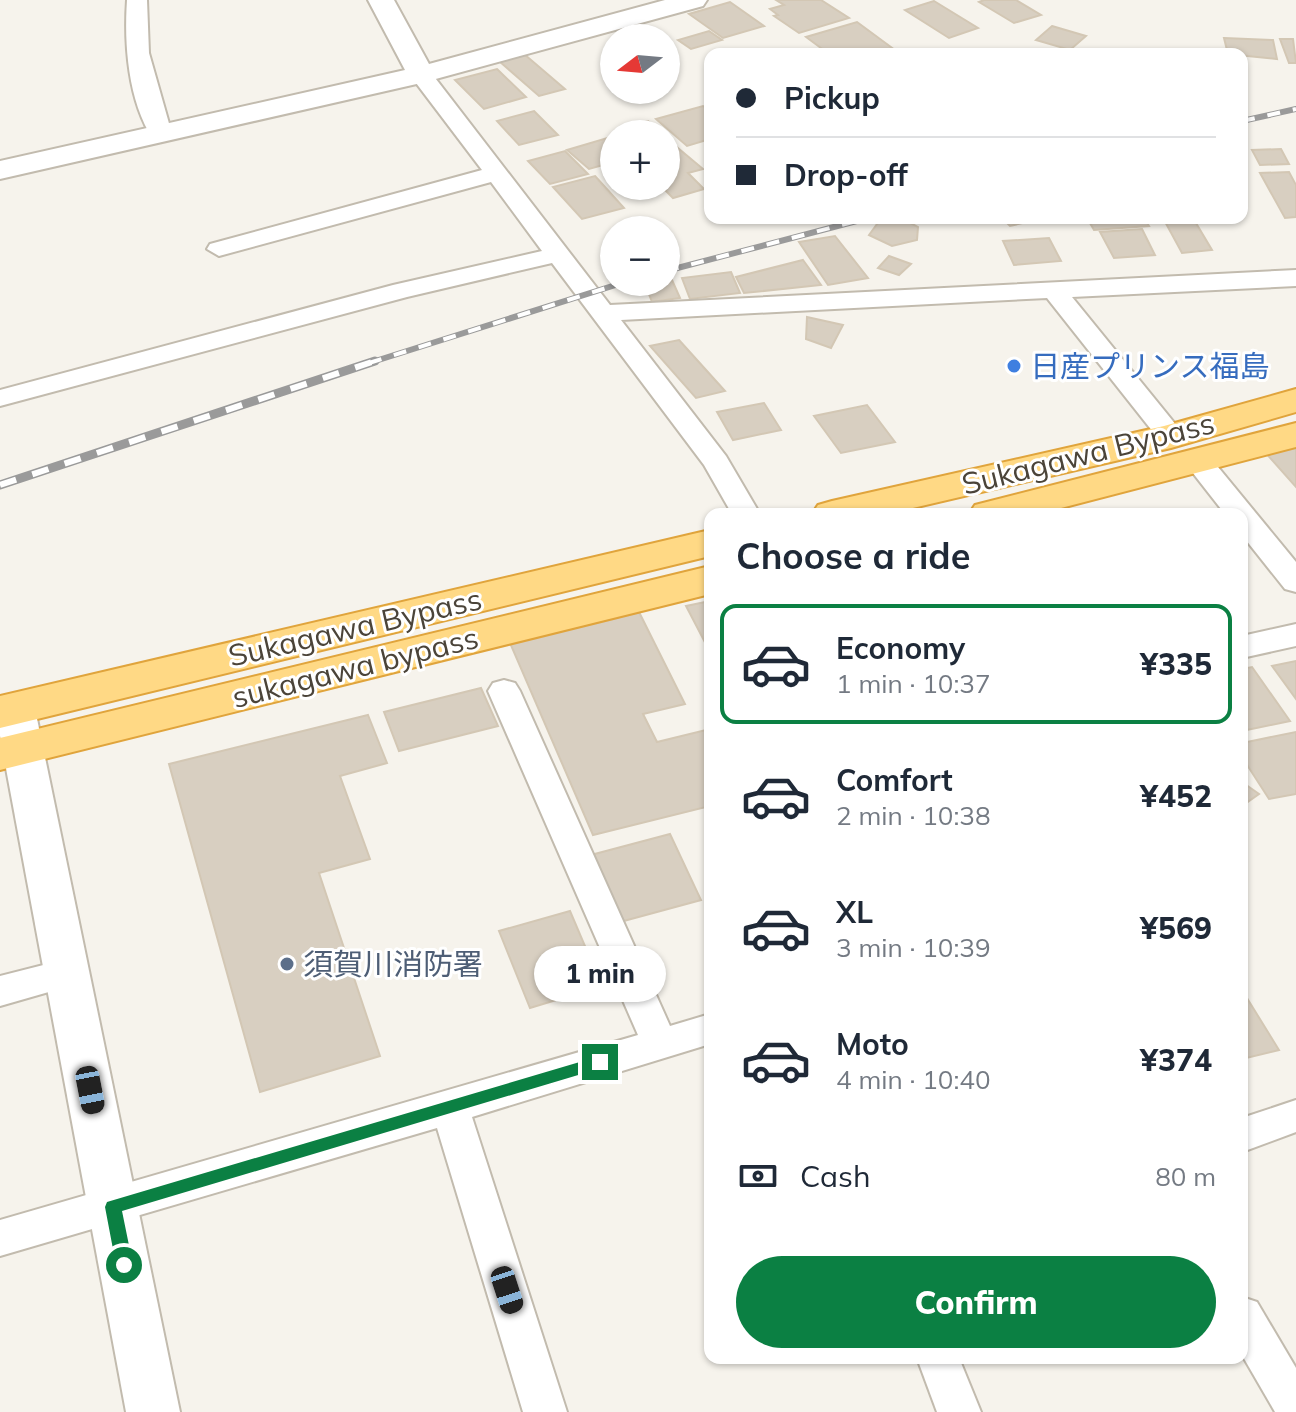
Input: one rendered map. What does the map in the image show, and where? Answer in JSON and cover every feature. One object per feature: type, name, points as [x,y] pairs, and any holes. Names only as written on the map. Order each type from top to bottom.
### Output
[{"type":"highway","name":"Sukagawa Bypass","points":[[858,508],[1171,436],[1296,400]]},
{"type":"highway","name":"sukagawa bypass","points":[[1013,508],[1296,435]]},
{"type":"highway","name":"Sukagawa Bypass","points":[[9,731],[704,545]]},
{"type":"highway","name":"sukagawa bypass","points":[[9,731],[704,581]]},
{"type":"street","points":[[137,0],[134,34],[138,66],[161,134]]},
{"type":"street","points":[[381,0],[421,75],[716,462],[743,508]]},
{"type":"street","points":[[0,170],[421,75],[694,0]]},
{"type":"street","points":[[219,249],[495,174]]},
{"type":"street","points":[[1,394],[402,290],[556,255]]},
{"type":"street","points":[[604,313],[1296,278]]},
{"type":"street","points":[[1055,292],[1066,301],[1171,436]]},
{"type":"street","points":[[1199,462],[1235,508]]},
{"type":"street","points":[[1248,524],[1296,582]]},
{"type":"street","points":[[1248,646],[1296,635]]},
{"type":"street","points":[[504,691],[660,1044]]},
{"type":"street","points":[[9,731],[67,973],[153,1412]]},
{"type":"street","points":[[0,991],[67,973]]},
{"type":"street","points":[[0,1238],[704,1031]]},
{"type":"street","points":[[450,1108],[545,1412]]},
{"type":"street","points":[[1248,1133],[1296,1116]]},
{"type":"street","points":[[1248,1326],[1296,1408]]},
{"type":"street","points":[[940,1364],[959,1412]]},
{"type":"building","points":[[776,0],[821,0],[849,18],[799,33],[774,16],[778,15],[770,9],[784,5]]},
{"type":"building","points":[[1016,0],[1041,15],[1014,23],[979,2]]},
{"type":"building","points":[[934,1],[978,28],[949,38],[905,10]]},
{"type":"building","points":[[730,2],[764,26],[723,38],[689,14]]},
{"type":"building","points":[[857,22],[892,48],[821,48],[806,37]]},
{"type":"building","points":[[1052,26],[1086,36],[1072,48],[1036,40]]},
{"type":"building","points":[[709,31],[722,40],[691,49],[680,39]]},
{"type":"building","points":[[1224,38],[1273,40],[1277,59],[1248,56],[1248,48],[1226,48]]},
{"type":"building","points":[[1280,39],[1293,39],[1296,63],[1289,63]]},
{"type":"building","points":[[524,54],[565,89],[539,96],[499,61]]},
{"type":"building","points":[[497,69],[526,97],[484,109],[455,80]]},
{"type":"building","points":[[703,106],[704,141],[687,146],[680,140],[680,120],[657,120]]},
{"type":"building","points":[[534,111],[558,135],[519,145],[497,121]]},
{"type":"building","points":[[600,140],[600,166],[589,169],[567,150]]},
{"type":"building","points":[[1281,149],[1289,164],[1260,165],[1252,150]]},
{"type":"building","points":[[680,150],[703,169],[688,173],[704,189],[680,196]]},
{"type":"building","points":[[565,151],[588,174],[550,184],[528,161]]},
{"type":"building","points":[[1289,172],[1296,185],[1296,217],[1285,218],[1260,173]]},
{"type":"building","points":[[595,176],[600,182],[600,200],[617,200],[624,208],[582,219],[553,187]]},
{"type":"building","points":[[877,224],[912,224],[918,227],[917,240],[892,246],[869,235]]},
{"type":"building","points":[[1090,224],[1149,226],[1094,230]]},
{"type":"building","points":[[1166,224],[1197,224],[1212,250],[1182,253]]},
{"type":"building","points":[[1142,229],[1155,255],[1114,258],[1100,232]]},
{"type":"building","points":[[835,236],[868,278],[828,285],[799,242]]},
{"type":"building","points":[[1049,238],[1061,261],[1014,265],[1003,241]]},
{"type":"building","points":[[889,256],[911,264],[899,275],[878,268]]},
{"type":"building","points":[[803,260],[821,285],[744,293],[736,277]]},
{"type":"building","points":[[731,272],[740,293],[690,299],[682,278]]},
{"type":"building","points":[[650,296],[680,298],[652,302]]},
{"type":"building","points":[[807,317],[843,325],[831,348],[806,339]]},
{"type":"building","points":[[679,340],[725,391],[696,398],[650,346]]},
{"type":"building","points":[[764,403],[781,430],[733,440],[717,412]]},
{"type":"building","points":[[867,405],[895,442],[841,453],[814,416]]},
{"type":"building","points":[[1296,445],[1296,487],[1265,452]]},
{"type":"building","points":[[704,602],[704,640],[686,606]]},
{"type":"building","points":[[639,612],[685,704],[643,714],[657,742],[704,730],[704,807],[593,835],[510,643]]},
{"type":"building","points":[[1296,661],[1296,699],[1272,666]]},
{"type":"building","points":[[1252,667],[1290,721],[1248,730],[1248,668]]},
{"type":"building","points":[[481,688],[498,726],[399,751],[384,712]]},
{"type":"building","name":"須賀川消防署","points":[[368,715],[387,763],[340,776],[370,859],[319,873],[380,1056],[260,1092],[169,764]]},
{"type":"building","points":[[1296,732],[1296,794],[1269,799],[1248,766],[1248,742]]},
{"type":"building","points":[[1248,786],[1259,794],[1248,802]]},
{"type":"building","points":[[670,834],[701,900],[620,922],[591,855]]},
{"type":"building","points":[[570,911],[602,986],[530,1008],[499,931]]},
{"type":"building","points":[[1248,1000],[1279,1050],[1248,1058]]},
{"type":"railway","points":[[1248,120],[1296,109]]},
{"type":"railway","points":[[680,267],[845,224]]},
{"type":"railway","points":[[369,363],[600,290]]},
{"type":"railway","points":[[0,485],[375,361]]},
{"type":"place","name":"日産プリンス福島","points":[[1014,366]]},
{"type":"place","name":"須賀川消防署","points":[[287,964]]},
{"type":"route","points":[[124,1265],[113,1207],[600,1062]]}]
